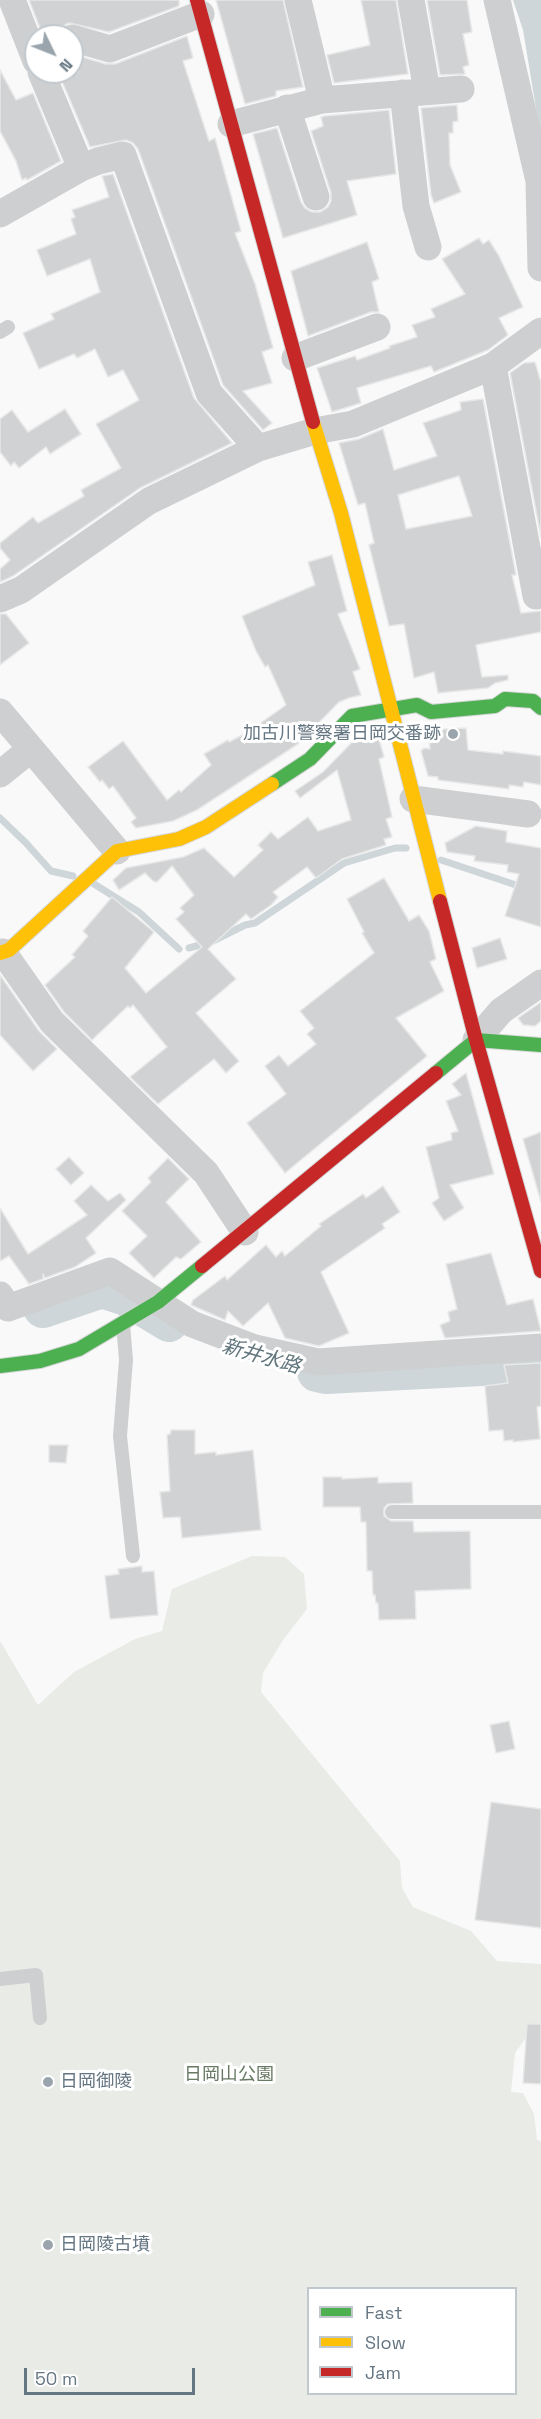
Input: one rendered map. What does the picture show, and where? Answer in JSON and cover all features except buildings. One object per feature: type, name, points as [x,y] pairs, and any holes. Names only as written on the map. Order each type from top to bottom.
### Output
[{"type":"street","points":[[12,0],[24,30]]},
{"type":"street","points":[[298,0],[322,100]]},
{"type":"street","points":[[411,0],[416,206],[428,247]]},
{"type":"street","points":[[497,0],[539,181],[541,268]]},
{"type":"street","points":[[84,41],[110,49],[199,7],[315,431],[341,513],[476,1040],[541,1271]]},
{"type":"street","points":[[46,84],[81,168]]},
{"type":"street","points":[[231,124],[322,100],[460,89]]},
{"type":"street","points":[[287,108],[316,197]]},
{"type":"street","points":[[0,214],[81,168],[123,155],[209,393],[258,448]]},
{"type":"street","points":[[295,358],[377,327]]},
{"type":"street","points":[[0,599],[21,590],[149,501],[258,448],[315,431],[353,424],[493,366],[541,331]]},
{"type":"street","points":[[493,366],[531,511],[536,596]]},
{"type":"street","points":[[244,1232],[206,1173],[52,1022],[2,953],[9,951],[117,851],[179,838],[206,827],[310,759],[352,716],[417,705],[431,712],[495,706],[505,699],[533,701],[541,708]]},
{"type":"street","points":[[0,712],[117,851]]},
{"type":"street","points":[[0,774],[32,749]]},
{"type":"street","points":[[413,799],[528,814]]},
{"type":"street","points":[[0,1366],[40,1361],[79,1349],[158,1302],[476,1040],[501,1011],[541,982]]},
{"type":"street","points":[[476,1040],[541,1045]]},
{"type":"street","points":[[0,1295],[8,1308],[110,1271],[192,1324],[255,1348],[318,1362],[541,1347]]},
{"type":"lane","points":[[123,1322],[126,1360],[120,1436],[133,1556]]},
{"type":"lane","points":[[392,1512],[541,1512]]},
{"type":"lane","points":[[0,1979],[36,1975],[40,2018]]},
{"type":"green space","name":"日岡山公園","points":[[252,1556],[285,1557],[304,1574],[307,1609],[283,1640],[263,1673],[261,1692],[400,1861],[402,1888],[413,1907],[471,1931],[497,1961],[541,1964],[541,2037],[525,2039],[515,2053],[511,2092],[523,2093],[534,2114],[537,2140],[541,2141],[541,2419],[0,2419],[0,1641],[38,1705],[74,1672],[135,1639],[162,1631],[172,1589]]},
{"type":"shaded area","points":[[513,0],[541,0],[541,139],[523,30]]},
{"type":"waterway","points":[[0,818],[51,871],[73,876]]},
{"type":"waterway","points":[[189,948],[211,942],[245,925],[255,923],[344,863],[395,848],[406,848]]},
{"type":"waterway","points":[[441,860],[522,887]]},
{"type":"waterway","points":[[94,884],[139,912],[179,949]]},
{"type":"waterway","name":"新井水路","points":[[43,1308],[102,1288],[126,1296],[169,1322]]},
{"type":"waterway","name":"新井水路","points":[[317,1372],[326,1374],[541,1363]]},
{"type":"traffic: fast","points":[[272,784],[310,759],[352,716],[417,705],[431,712],[495,706],[505,699],[533,701],[541,708]]},
{"type":"traffic: fast","points":[[436,1073],[476,1040],[541,1045]]},
{"type":"traffic: fast","points":[[0,1366],[40,1361],[79,1349],[158,1302],[202,1266]]},
{"type":"traffic: slow","points":[[313,422],[341,513],[440,901]]},
{"type":"traffic: slow","points":[[0,953],[9,950],[117,851],[179,839],[206,827],[272,784]]},
{"type":"traffic: jam","points":[[197,0],[313,422]]},
{"type":"traffic: jam","points":[[440,901],[476,1040],[541,1271]]},
{"type":"traffic: jam","points":[[202,1266],[436,1073]]},
{"type":"place","name":"加古川警察署日岡交番跡","points":[[453,734]]},
{"type":"place","name":"日岡御陵","points":[[48,2082]]},
{"type":"place","name":"日岡陵古墳","points":[[48,2245]]}]
